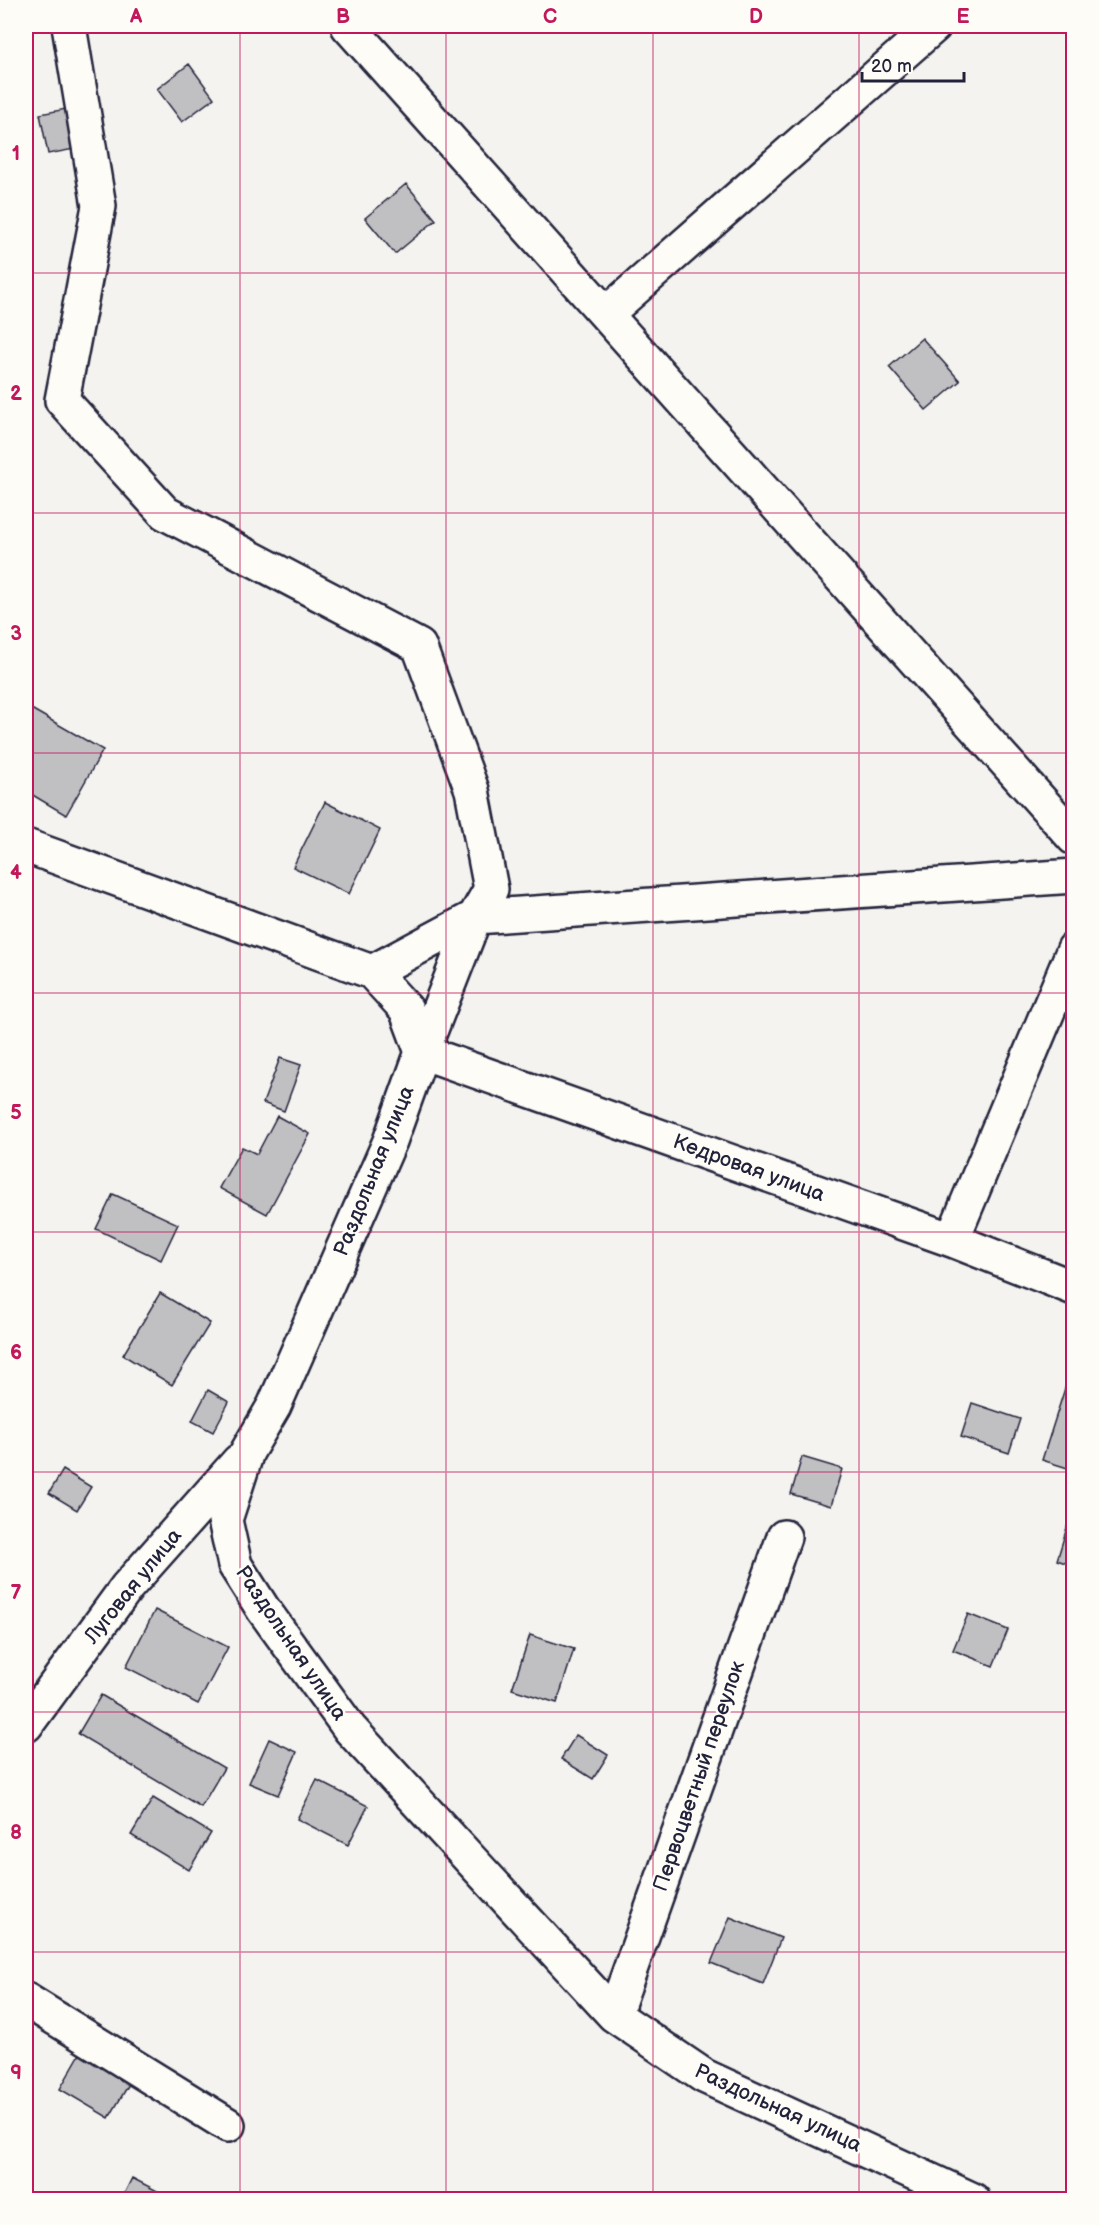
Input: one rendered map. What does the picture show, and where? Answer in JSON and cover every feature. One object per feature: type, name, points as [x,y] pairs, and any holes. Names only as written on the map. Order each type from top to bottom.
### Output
[{"type":"street","name":"Раздольная улица","points":[[69,26],[99,206],[62,400],[165,513],[419,646],[472,790],[491,889],[475,917],[381,1162],[274,1406],[247,1452],[225,1520],[235,1565],[263,1609],[350,1729],[614,2015],[704,2076],[973,2199]]},
{"type":"street","points":[[348,26],[1074,838]]},
{"type":"street","points":[[606,314],[934,26]]},
{"type":"street","points":[[26,846],[372,972],[406,1009],[422,1052]]},
{"type":"street","points":[[372,972],[475,917],[1074,876]]},
{"type":"street","points":[[952,1240],[1074,949]]},
{"type":"street","name":"Кедровая улица","points":[[422,1052],[952,1240],[1074,1288]]},
{"type":"street","name":"Луговая улица","points":[[26,1725],[128,1587],[247,1452]]},
{"type":"street","name":"Первоцветный переулок","points":[[614,2015],[784,1537]]},
{"type":"street","points":[[26,2000],[228,2125]]},
{"type":"building","points":[[189,64],[214,98],[182,122],[157,89]]},
{"type":"building","points":[[71,108],[80,148],[48,154],[40,114]]},
{"type":"building","points":[[406,184],[436,220],[395,254],[365,218]]},
{"type":"building","points":[[922,338],[960,381],[926,410],[889,367]]},
{"type":"building","points":[[26,706],[103,750],[66,815],[26,791]]},
{"type":"building","points":[[325,802],[380,830],[349,894],[293,867]]},
{"type":"building","points":[[280,1058],[301,1065],[284,1111],[263,1103]]},
{"type":"building","points":[[277,1116],[310,1134],[267,1214],[219,1188],[242,1147],[257,1154]]},
{"type":"building","points":[[113,1194],[178,1224],[161,1260],[96,1229]]},
{"type":"building","points":[[160,1293],[210,1323],[172,1385],[123,1355]]},
{"type":"building","points":[[1067,1382],[1074,1384],[1074,1470],[1042,1460]]},
{"type":"building","points":[[208,1390],[229,1402],[213,1432],[192,1421]]},
{"type":"building","points":[[972,1403],[1020,1419],[1009,1453],[961,1437]]},
{"type":"building","points":[[802,1457],[842,1469],[831,1506],[791,1494]]},
{"type":"building","points":[[63,1470],[91,1487],[77,1510],[49,1493]]},
{"type":"building","points":[[1069,1521],[1074,1523],[1074,1566],[1057,1560]]},
{"type":"building","points":[[155,1610],[228,1647],[198,1704],[126,1667]]},
{"type":"building","points":[[968,1614],[1008,1630],[993,1666],[953,1650]]},
{"type":"building","points":[[530,1635],[574,1649],[557,1703],[512,1689]]},
{"type":"building","points":[[101,1695],[224,1768],[201,1807],[78,1734]]},
{"type":"building","points":[[576,1735],[608,1755],[593,1779],[561,1759]]},
{"type":"building","points":[[269,1739],[297,1752],[278,1795],[249,1783]]},
{"type":"building","points":[[317,1780],[368,1806],[348,1845],[297,1819]]},
{"type":"building","points":[[153,1798],[211,1833],[189,1870],[131,1835]]},
{"type":"building","points":[[730,1917],[781,1938],[763,1984],[711,1963]]},
{"type":"building","points":[[80,2054],[129,2084],[109,2118],[60,2089]]},
{"type":"building","points":[[132,2178],[171,2198],[170,2200],[121,2200]]}]
